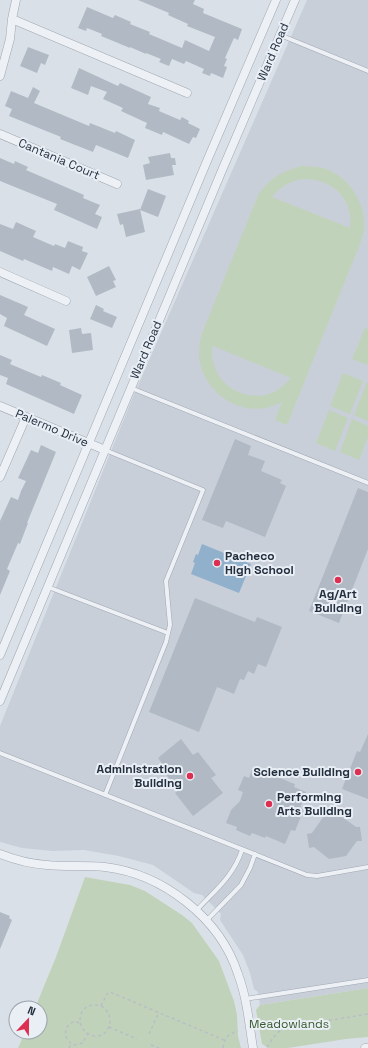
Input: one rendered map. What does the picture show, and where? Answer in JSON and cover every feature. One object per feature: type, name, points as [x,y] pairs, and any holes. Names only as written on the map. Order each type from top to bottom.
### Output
[{"type":"street","points":[[0,76],[10,39],[16,0]]},
{"type":"street","name":"Ward Road","points":[[0,655],[276,0]]},
{"type":"street","name":"Ward Road","points":[[0,701],[222,168],[295,0]]},
{"type":"street","points":[[12,19],[187,93]]},
{"type":"street","name":"Cantania Court","points":[[0,134],[117,184]]},
{"type":"street","points":[[0,272],[66,301]]},
{"type":"street","name":"Palermo Drive","points":[[0,406],[105,450]]},
{"type":"street","points":[[0,477],[26,417]]},
{"type":"street","points":[[0,854],[11,859],[48,865],[88,865],[131,873],[152,881],[187,902],[216,932],[229,952],[238,972],[245,999],[253,1048]]},
{"type":"lane","points":[[280,35],[368,71]]},
{"type":"lane","points":[[131,388],[368,483]]},
{"type":"lane","points":[[105,450],[203,490],[166,582],[170,626],[161,655],[105,795]]},
{"type":"lane","points":[[48,586],[168,633]]},
{"type":"lane","points":[[0,753],[307,875],[317,876],[368,867]]},
{"type":"lane","points":[[196,910],[230,875],[237,864],[242,850]]},
{"type":"lane","points":[[206,921],[241,885],[246,877],[255,854]]},
{"type":"lane","points":[[245,999],[368,980]]},
{"type":"path","points":[[101,1006],[106,994],[110,992],[224,1040]]},
{"type":"path","points":[[92,1005],[101,1006],[110,1015],[111,1020],[109,1027],[103,1034],[93,1036],[82,1028],[80,1023],[81,1012],[92,1005]]},
{"type":"path","points":[[149,1034],[159,1012]]},
{"type":"path","points":[[268,1047],[273,1038],[282,1028],[368,1014]]},
{"type":"path","points":[[80,1023],[75,1021],[71,1022],[66,1027],[66,1038],[71,1044],[83,1044],[88,1033]]},
{"type":"path","points":[[109,1027],[137,1039]]},
{"type":"path","points":[[223,1048],[224,1040],[227,1036],[238,1031]]},
{"type":"path","points":[[69,1048],[71,1044]]},
{"type":"path","points":[[151,1045],[158,1048]]},
{"type":"shaded area","name":"Pacheco High School","points":[[307,0],[368,0],[368,988],[260,1005],[258,992],[254,989],[243,955],[220,920],[221,914],[202,895],[194,893],[153,865],[119,856],[84,850],[52,851],[22,848],[0,842],[0,726],[132,399]]},
{"type":"green space","points":[[301,166],[320,167],[340,177],[348,184],[359,200],[364,220],[364,230],[360,244],[287,425],[275,420],[282,402],[273,406],[256,409],[245,408],[225,399],[210,384],[204,375],[199,351],[202,333],[259,193],[277,176],[293,168]],"holes":[[[303,179],[323,182],[338,192],[344,199],[348,208],[350,228],[272,197],[278,190],[286,185]],[[213,346],[291,378],[280,389],[272,393],[257,396],[241,393],[234,390],[222,380],[218,374],[213,361]]]},
{"type":"green space","points":[[365,328],[368,329],[367,365],[352,359]]},
{"type":"green space","points":[[343,373],[363,381],[350,414],[330,406]]},
{"type":"green space","points":[[367,382],[368,383],[368,421],[354,415]]},
{"type":"green space","points":[[329,410],[348,418],[335,451],[316,443]]},
{"type":"green space","points":[[352,419],[368,426],[368,437],[359,460],[340,452]]},
{"type":"green space","points":[[85,877],[130,885],[145,891],[192,923],[219,961],[234,1001],[241,1048],[18,1048],[22,1040],[48,1040],[48,1000],[38,1000],[56,957]]},
{"type":"green space","name":"Meadowlands","points":[[368,988],[368,1037],[288,1048],[268,1048],[262,1044],[256,1010],[260,1005]]},
{"type":"water","points":[[202,544],[251,564],[239,593],[191,574],[195,563],[193,562],[196,554],[198,555]]},
{"type":"building","points":[[138,0],[195,0],[193,4],[204,9],[203,13],[242,29],[238,40],[234,38],[225,58],[227,59],[224,66],[227,67],[223,78],[211,73],[210,76],[202,73],[204,69],[186,61],[184,64],[172,59],[169,66],[159,62],[161,59],[101,36],[102,34],[87,28],[86,31],[78,28],[87,7],[113,18],[115,15],[131,22],[130,24],[150,32],[149,34],[182,48],[185,40],[209,51],[215,37],[187,26],[188,24],[168,15],[169,13]]},
{"type":"building","points":[[28,47],[49,55],[45,65],[41,63],[37,73],[20,66]]},
{"type":"building","points":[[79,68],[118,86],[120,83],[151,97],[148,104],[160,108],[159,111],[180,120],[182,117],[189,121],[188,123],[200,129],[196,138],[193,137],[189,144],[163,132],[162,135],[145,128],[147,123],[121,111],[123,108],[103,99],[107,92],[91,86],[88,95],[71,88]]},
{"type":"building","points":[[33,87],[40,91],[34,103],[89,126],[90,123],[115,133],[116,131],[135,140],[128,158],[96,145],[93,152],[9,116],[12,109],[5,106],[11,91],[28,98]]},
{"type":"building","points":[[170,153],[171,158],[175,158],[176,165],[172,165],[174,175],[146,180],[143,165],[150,163],[148,157]]},
{"type":"building","points":[[0,158],[14,164],[15,161],[28,167],[26,170],[84,195],[83,198],[100,205],[95,214],[102,217],[97,229],[54,210],[57,204],[0,181]]},
{"type":"building","points":[[148,189],[166,196],[158,217],[140,210]]},
{"type":"building","points":[[140,209],[145,232],[126,237],[123,224],[120,225],[117,214]]},
{"type":"building","points":[[16,222],[36,231],[33,237],[54,246],[55,244],[65,248],[68,241],[83,247],[82,251],[88,253],[80,270],[72,266],[69,274],[53,267],[52,271],[0,251],[0,224],[13,229]]},
{"type":"building","points":[[109,266],[116,280],[113,281],[116,287],[96,296],[87,277]]},
{"type":"building","points":[[0,295],[28,307],[24,315],[55,329],[47,346],[4,326],[7,318],[0,314]]},
{"type":"building","points":[[96,305],[104,309],[103,311],[117,317],[112,328],[90,319]]},
{"type":"building","points":[[81,328],[82,334],[91,333],[93,350],[72,353],[69,330]]},
{"type":"building","points":[[0,355],[12,360],[10,364],[41,377],[42,375],[61,383],[60,385],[82,395],[74,414],[6,384],[8,378],[0,375]]},
{"type":"building","points":[[235,439],[251,446],[248,455],[265,461],[261,471],[282,480],[280,483],[286,486],[265,537],[226,521],[223,528],[202,520]]},
{"type":"building","points":[[41,445],[56,452],[20,544],[18,543],[7,569],[10,571],[0,595],[0,521],[11,497],[18,500],[26,481],[18,478],[31,450],[38,453]]},
{"type":"building","name":"Ag/Art Building","points":[[358,488],[368,492],[368,549],[339,623],[309,611]]},
{"type":"building","points":[[195,598],[255,622],[257,617],[282,627],[266,667],[258,664],[254,674],[248,671],[244,680],[240,679],[234,694],[217,687],[199,732],[149,712]]},
{"type":"building","name":"Science Building","points":[[368,734],[368,799],[342,789],[357,751],[360,752]]},
{"type":"building","name":"Administration Building","points":[[181,739],[193,755],[198,752],[216,775],[211,778],[223,793],[193,816],[175,793],[178,791],[166,774],[168,772],[158,758]]},
{"type":"building","name":"Performing Arts Building","points":[[252,770],[262,774],[263,771],[295,784],[294,787],[306,792],[300,808],[304,809],[295,831],[291,830],[285,844],[266,836],[265,838],[252,833],[250,836],[236,830],[237,827],[226,823],[231,810],[240,801],[243,792],[238,790],[244,776],[249,778]]},
{"type":"building","points":[[337,809],[338,814],[356,827],[360,827],[362,841],[357,841],[346,856],[329,859],[314,847],[309,848],[307,834],[312,833],[324,816],[323,811]]},
{"type":"building","points":[[0,912],[10,916],[9,918],[12,920],[0,949]]},
{"type":"place","name":"Pacheco High School","points":[[217,563]]},
{"type":"place","name":"Ag/Art Building","points":[[338,580]]},
{"type":"place","name":"Science Building","points":[[358,772]]},
{"type":"place","name":"Administration Building","points":[[190,776]]},
{"type":"place","name":"Performing Arts Building","points":[[269,804]]}]
